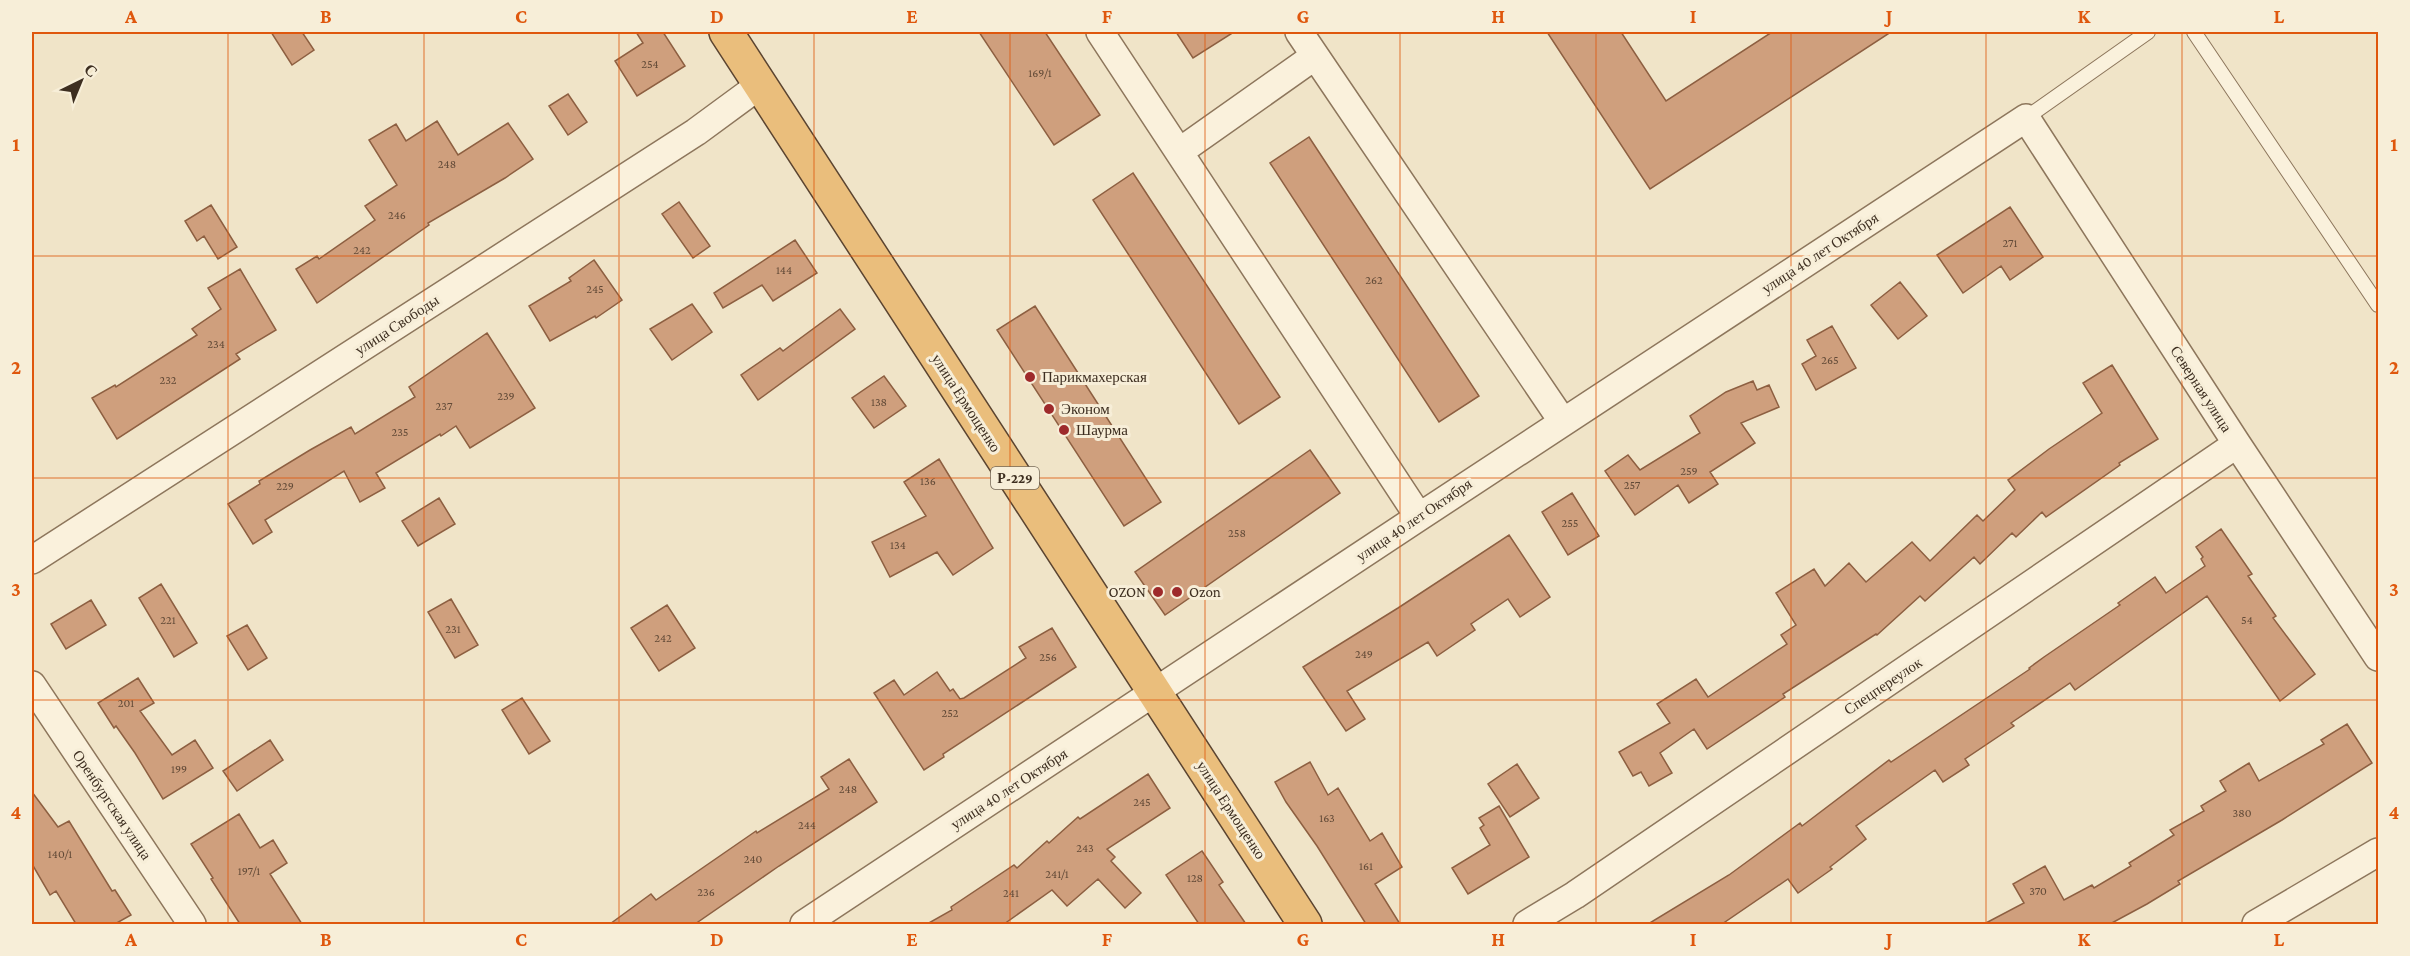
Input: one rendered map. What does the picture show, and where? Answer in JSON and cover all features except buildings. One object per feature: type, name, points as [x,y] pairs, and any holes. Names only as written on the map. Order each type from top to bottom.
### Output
[{"type":"highway","name":"улица Ермощенко","points":[[726,32],[1305,924]]},
{"type":"street","points":[[1100,32],[1419,516]]},
{"type":"street","points":[[1299,32],[1563,422]]},
{"type":"street","points":[[1179,152],[1315,56]]},
{"type":"street","name":"улица Свободы","points":[[32,560],[696,132],[760,85]]},
{"type":"street","name":"улица 40 лет Октября","points":[[804,924],[1419,516],[2026,118]]},
{"type":"street","name":"Северная улица","points":[[2026,118],[2237,444],[2379,657]]},
{"type":"street","name":"Спецпереулок","points":[[1527,924],[1575,895],[2237,444]]},
{"type":"street","name":"Оренбургская улица","points":[[32,685],[192,924]]},
{"type":"street","points":[[2256,924],[2379,852]]},
{"type":"lane","points":[[2026,118],[2148,32]]},
{"type":"lane","points":[[2194,32],[2379,305]]},
{"type":"place","name":"Парикмахерская","points":[[1030,377]]},
{"type":"place","name":"Эконом","points":[[1049,409]]},
{"type":"place","name":"Шаурма","points":[[1064,430]]},
{"type":"place","name":"OZON","points":[[1158,592]]},
{"type":"place","name":"Ozon","points":[[1177,592]]}]
